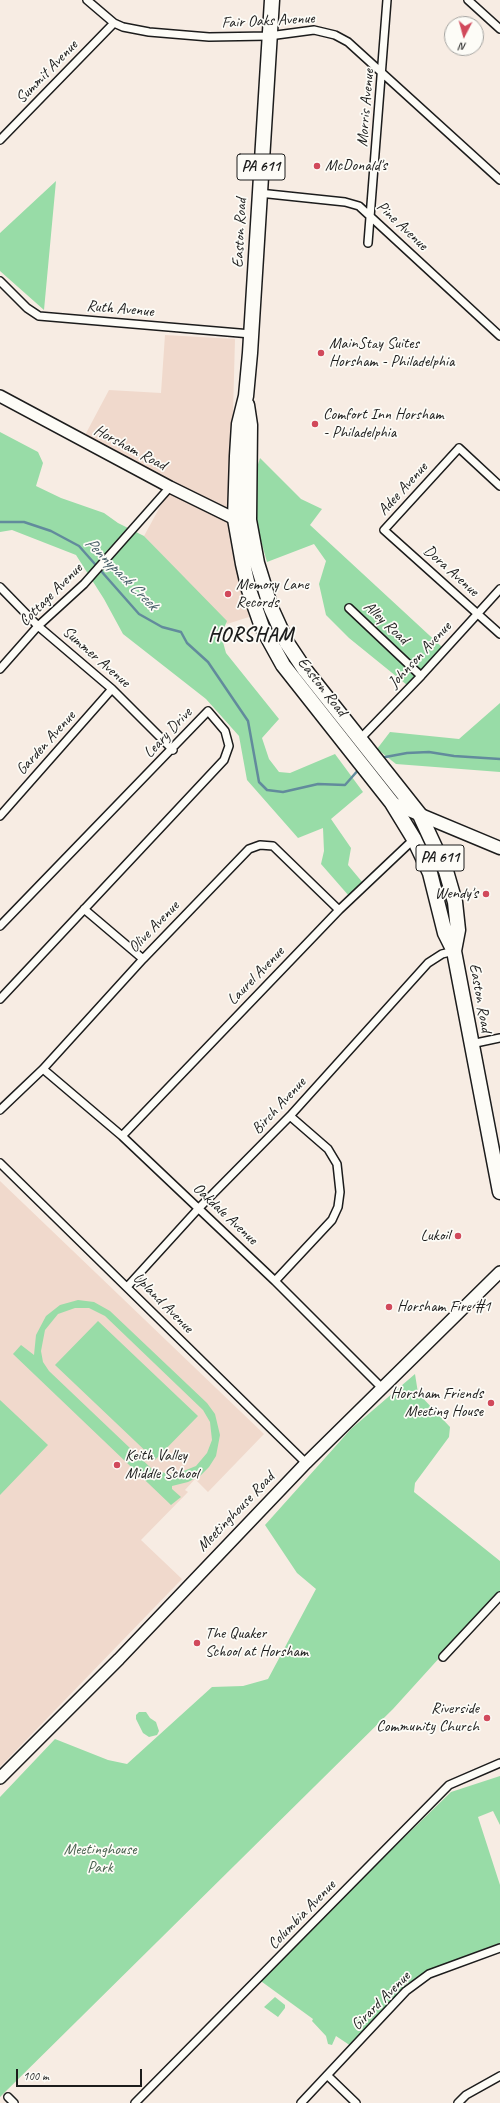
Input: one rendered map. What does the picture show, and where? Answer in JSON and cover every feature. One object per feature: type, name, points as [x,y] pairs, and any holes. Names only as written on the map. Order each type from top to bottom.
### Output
[{"type":"highway","name":"Easton Road","points":[[272,0],[251,334],[246,396],[239,424],[242,519],[250,590],[262,627],[290,674],[392,803],[414,839],[430,873],[445,933],[454,951],[470,1044],[500,1192]]},
{"type":"highway","name":"Easton Road","points":[[242,519],[278,627],[305,670],[386,770],[420,815],[446,871],[455,902],[458,930],[454,951]]},
{"type":"main road","points":[[392,803],[500,848]]},
{"type":"street","name":"Fair Oaks Avenue","points":[[87,0],[114,23],[123,27],[149,32],[209,37],[269,36],[314,30],[335,35],[348,42],[500,180]]},
{"type":"street","name":"Morris Avenue","points":[[368,243],[383,73],[387,0]]},
{"type":"street","points":[[468,0],[500,29]]},
{"type":"street","name":"Summit Avenue","points":[[0,140],[114,23]]},
{"type":"street","name":"Pine Avenue","points":[[259,193],[345,202],[359,206],[500,336]]},
{"type":"street","name":"Ruth Avenue","points":[[0,281],[27,308],[39,316],[251,334]]},
{"type":"street","name":"Horsham Road","points":[[0,396],[170,488],[242,519]]},
{"type":"street","name":"Adee Avenue","points":[[384,530],[459,448],[500,486]]},
{"type":"street","name":"Cottage Avenue","points":[[0,669],[38,626],[84,584],[115,547],[170,488]]},
{"type":"street","name":"Dora Avenue","points":[[384,530],[500,634]]},
{"type":"street","name":"Summer Avenue","points":[[0,587],[38,626],[112,689],[173,750]]},
{"type":"street","name":"Johnson Avenue","points":[[360,739],[421,676],[500,589]]},
{"type":"street","name":"Alley Road","points":[[349,608],[421,676]]},
{"type":"street","name":"Garden Avenue","points":[[0,816],[112,689]]},
{"type":"street","name":"Leary Drive","points":[[0,926],[173,750],[208,711],[225,731],[229,746],[224,760],[0,999]]},
{"type":"street","name":"Laurel Avenue","points":[[122,1136],[338,910],[414,839]]},
{"type":"street","name":"Olive Avenue","points":[[0,1110],[43,1069],[143,959],[248,849],[260,845],[273,846],[338,910]]},
{"type":"street","points":[[84,909],[143,959]]},
{"type":"street","name":"Birch Avenue","points":[[127,1287],[198,1208],[290,1116],[428,963],[442,954],[454,951]]},
{"type":"street","points":[[470,1044],[500,1038]]},
{"type":"street","name":"Oakdale Avenue","points":[[43,1069],[122,1136],[275,1281],[381,1387]]},
{"type":"street","points":[[275,1281],[332,1220],[338,1207],[340,1192],[338,1164],[328,1149],[290,1116]]},
{"type":"street","name":"Upland Avenue","points":[[0,1163],[306,1463]]},
{"type":"street","name":"Meetinghouse Road","points":[[0,1778],[119,1659],[306,1463],[381,1387],[500,1272]]},
{"type":"street","points":[[443,1656],[500,1596]]},
{"type":"street","name":"Columbia Avenue","points":[[135,2103],[449,1784],[500,1763]]},
{"type":"street","name":"Girard Avenue","points":[[301,2103],[328,2076],[406,1991],[429,1974],[500,1948]]},
{"type":"street","points":[[328,2076],[356,2103]]},
{"type":"street","points":[[458,2103],[466,2095],[500,2076]]},
{"type":"street","points":[[8,2097],[14,2103]]},
{"type":"shaded area","points":[[165,335],[235,339],[230,523],[249,617],[227,624],[144,536],[173,483],[84,437],[109,390],[161,393]]},
{"type":"shaded area","name":"Keith Valley Middle School","points":[[0,1181],[264,1434],[208,1492],[195,1479],[185,1490],[188,1492],[141,1540],[182,1579],[0,1767]]},
{"type":"green space","points":[[56,181],[44,310],[0,271],[0,233]]},
{"type":"green space","points":[[0,432],[38,452],[43,463],[36,486],[61,498],[104,513],[118,523],[144,536],[227,621],[221,635],[226,653],[279,719],[262,738],[269,759],[279,772],[290,773],[335,754],[363,792],[331,819],[351,848],[348,865],[363,883],[349,896],[321,864],[324,851],[323,828],[298,838],[247,780],[239,736],[206,699],[123,634],[104,599],[76,555],[12,530],[0,532]]},
{"type":"green space","points":[[260,458],[301,499],[322,509],[310,525],[442,647],[407,685],[349,638],[326,615],[319,584],[326,561],[314,544],[267,562],[254,516],[253,480]]},
{"type":"green space","points":[[500,703],[500,772],[396,764],[377,749],[390,732],[459,739]]},
{"type":"green space","points":[[78,1300],[94,1302],[110,1311],[207,1403],[215,1414],[220,1435],[216,1456],[209,1467],[200,1476],[188,1482],[172,1486],[172,1489],[181,1497],[171,1505],[13,1354],[21,1345],[34,1355],[36,1335],[46,1316],[60,1305]],"holes":[[[75,1308],[89,1308],[105,1316],[203,1410],[210,1422],[212,1440],[207,1453],[196,1466],[176,1474],[165,1473],[152,1469],[49,1371],[43,1362],[41,1351],[45,1330],[58,1314]]]},
{"type":"green space","points":[[98,1321],[198,1416],[155,1460],[55,1365]]},
{"type":"green space","name":"Meetinghouse Park","points":[[415,1374],[418,1393],[450,1427],[449,1437],[415,1483],[414,1492],[500,1561],[500,1591],[393,1709],[0,2097],[0,1797],[55,1739],[108,1760],[127,1764],[212,1687],[243,1686],[268,1679],[316,1589],[297,1573],[265,1525],[351,1429]]},
{"type":"green space","points":[[0,1400],[48,1445],[0,1495]]},
{"type":"green space","points":[[139,1712],[146,1712],[150,1718],[156,1722],[159,1731],[157,1735],[149,1737],[143,1733],[136,1719],[136,1715]]},
{"type":"green space","points":[[500,1776],[500,1825],[493,1811],[478,1817],[500,1885],[500,1943],[457,1959],[406,1984],[354,2048],[336,2036],[332,2045],[328,2044],[326,2036],[312,2021],[313,2019],[258,1979],[451,1792]]},
{"type":"green space","points":[[275,1997],[285,2005],[285,2008],[278,2017],[264,2007]]},
{"type":"waterway","name":"Pennypack Creek","points":[[0,522],[24,522],[51,531],[79,546],[139,614],[162,627],[181,632],[187,643],[208,662],[248,721],[259,782],[267,790],[283,792],[318,784],[345,785],[360,768]]},
{"type":"waterway","name":"Pennypack Creek","points":[[380,758],[407,753],[429,752],[454,756],[500,759]]},
{"type":"place","name":"McDonald's","points":[[317,166]]},
{"type":"place","name":"MainStay Suites Horsham - Philadelphia","points":[[321,353]]},
{"type":"place","name":"Comfort Inn Horsham - Philadelphia","points":[[315,424]]},
{"type":"place","name":"Memory Lane Records","points":[[228,594]]},
{"type":"place","name":"Wendy's","points":[[486,894]]},
{"type":"place","name":"Lukoil","points":[[458,1236]]},
{"type":"place","name":"Horsham Fire #1","points":[[389,1307]]},
{"type":"place","name":"Horsham Friends Meeting House","points":[[491,1403]]},
{"type":"place","name":"Keith Valley Middle School","points":[[117,1465]]},
{"type":"place","name":"The Quaker School at Horsham","points":[[197,1643]]},
{"type":"place","name":"Riverside Community Church","points":[[487,1718]]},
{"type":"district","name":"HORSHAM","points":[[251,636]]}]
